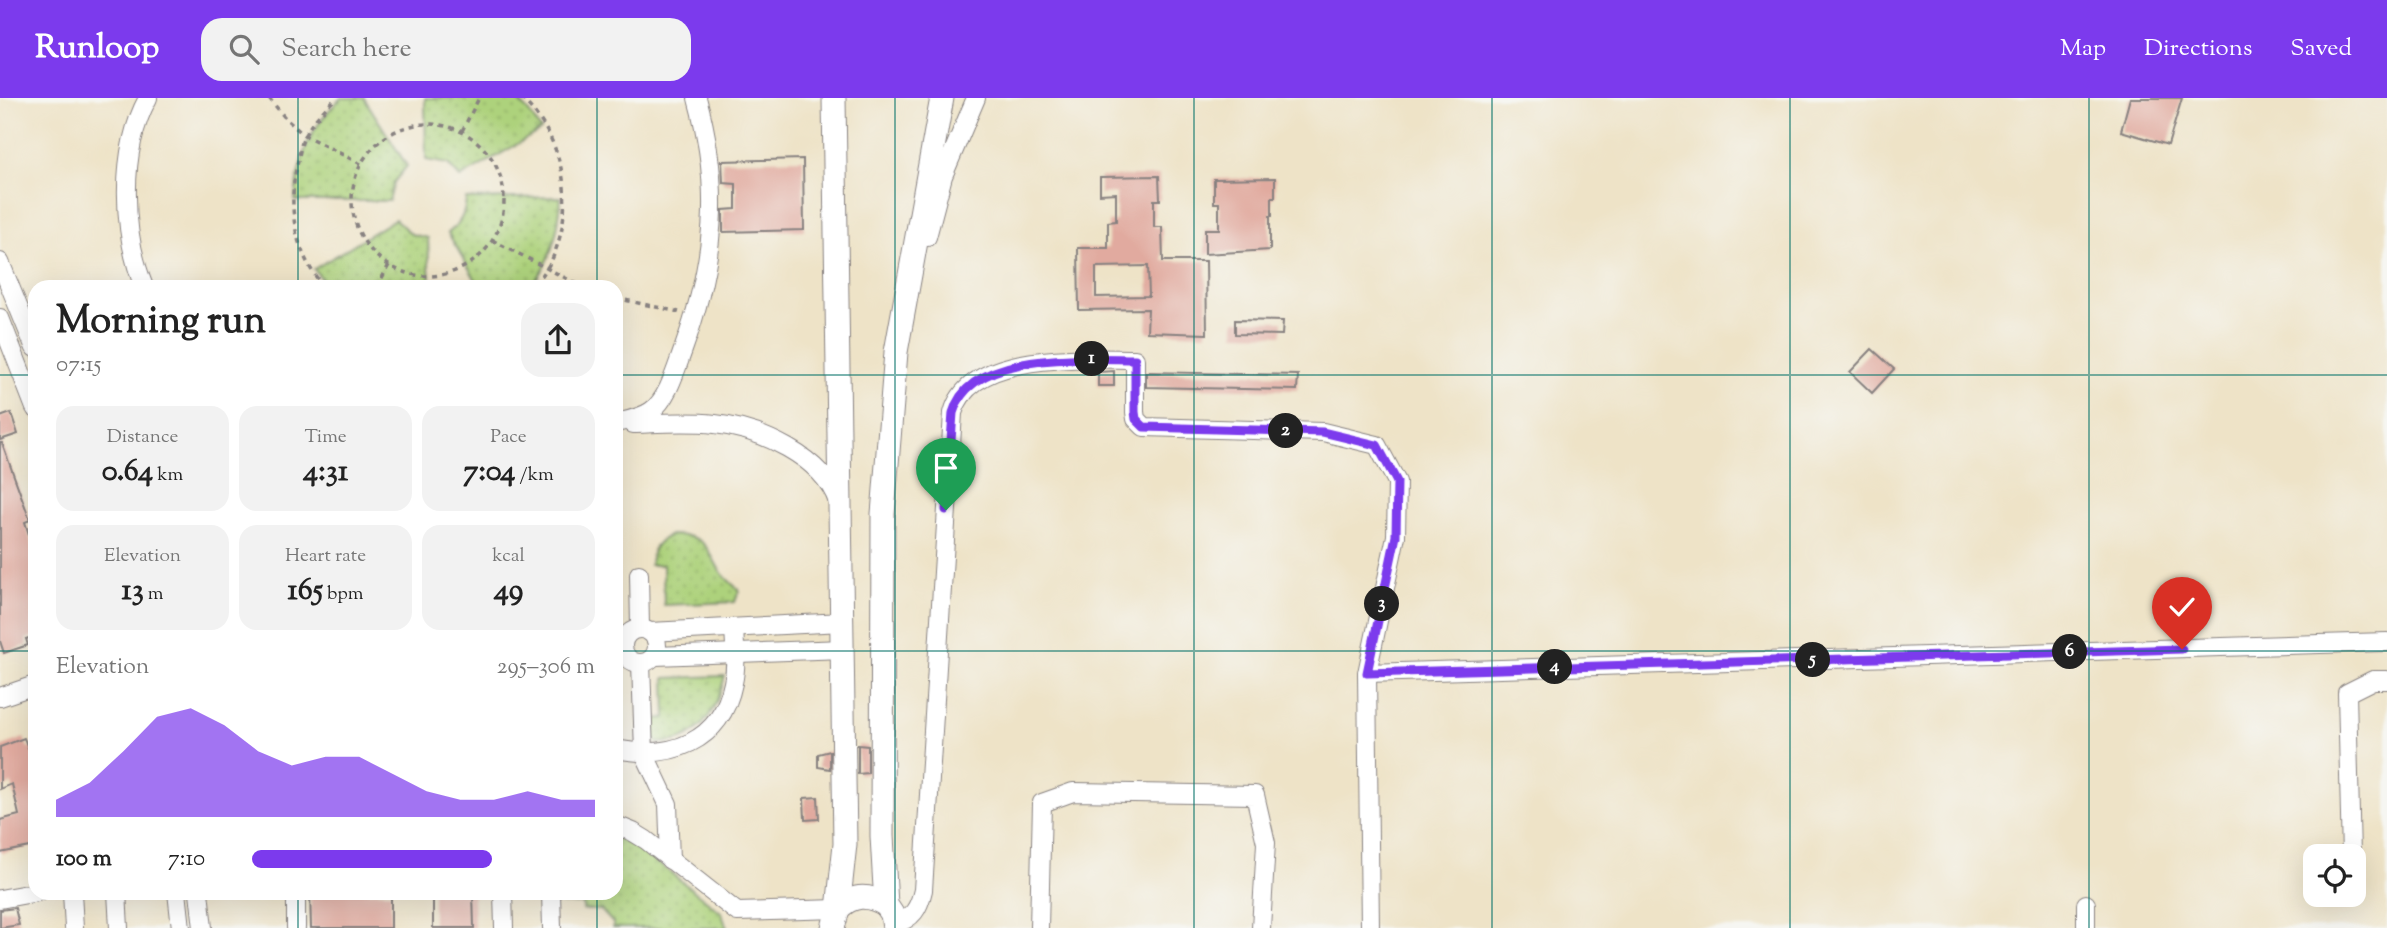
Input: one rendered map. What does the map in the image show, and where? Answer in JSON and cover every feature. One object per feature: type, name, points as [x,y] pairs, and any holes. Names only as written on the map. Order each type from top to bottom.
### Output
[{"type":"main road","points":[[834,98],[845,844],[836,918]]},
{"type":"main road","points":[[891,919],[882,836],[883,514],[896,352],[942,98]]},
{"type":"main road","points":[[836,918],[846,902],[866,896],[891,919]]},
{"type":"street","points":[[623,422],[639,418],[660,403],[696,315],[708,261],[714,211],[712,166],[697,98]]},
{"type":"street","points":[[896,352],[943,176],[976,98]]},
{"type":"street","points":[[142,280],[126,203],[133,136],[145,100]]},
{"type":"street","points":[[1,266],[28,331]]},
{"type":"street","points":[[0,318],[28,390]]},
{"type":"street","points":[[891,919],[904,922],[913,915],[923,890],[953,413],[956,402],[963,390],[977,380],[1031,362],[1135,359],[1135,412],[1136,419],[1144,427],[1323,432],[1377,445],[1397,482],[1396,536],[1367,673],[1370,928]]},
{"type":"street","points":[[623,424],[717,424],[747,431],[799,456],[821,472],[834,489],[842,514]]},
{"type":"street","points":[[639,574],[645,630],[658,645],[648,659],[644,753],[668,804],[670,860]]},
{"type":"street","points":[[843,622],[734,629],[631,631],[626,636],[623,647],[628,658],[648,659],[844,649]]},
{"type":"street","points":[[623,750],[662,753],[696,740],[710,727],[723,710],[733,682],[734,629]]},
{"type":"street","points":[[1367,673],[2386,642]]},
{"type":"street","points":[[2351,844],[2347,693],[2373,680],[2387,680]]},
{"type":"street","points":[[0,697],[28,687]]},
{"type":"street","points":[[1039,928],[1042,803],[1073,792],[1255,795],[1266,843],[1261,928]]},
{"type":"street","points":[[623,828],[633,832],[670,860],[737,920],[836,918]]},
{"type":"street","points":[[0,899],[28,894]]},
{"type":"street","points":[[72,900],[74,928]]},
{"type":"street","points":[[117,900],[119,928]]},
{"type":"street","points":[[178,900],[181,928]]},
{"type":"street","points":[[200,900],[203,928]]},
{"type":"street","points":[[296,900],[296,928]]},
{"type":"street","points":[[503,900],[503,928]]},
{"type":"street","points":[[551,900],[552,928]]},
{"type":"street","points":[[2086,904],[2086,928]]},
{"type":"path","points":[[269,98],[304,135],[361,164]]},
{"type":"path","points":[[318,280],[300,247],[292,215],[292,184],[304,135],[336,98]]},
{"type":"path","points":[[461,131],[479,98]]},
{"type":"path","points":[[521,98],[544,127],[555,147],[566,199],[563,228],[555,252],[539,280]]},
{"type":"path","points":[[416,124],[439,124],[461,131],[479,143],[493,159],[502,178],[502,221],[492,240],[480,256],[464,267],[446,274],[426,276],[406,273],[388,265],[371,250],[359,231],[353,209],[354,186],[361,164],[375,146],[394,132],[416,124]]},
{"type":"path","points":[[492,240],[569,280]]},
{"type":"path","points":[[380,280],[388,265]]},
{"type":"path","points":[[623,299],[696,315]]},
{"type":"green space","points":[[341,98],[364,98],[407,166],[394,182],[389,201],[295,201],[302,157],[307,145],[313,132]]},
{"type":"green space","points":[[425,98],[515,98],[541,130],[460,178],[448,164],[426,160]]},
{"type":"green space","points":[[561,197],[553,245],[536,280],[476,280],[448,233],[461,218],[466,199]]},
{"type":"green space","points":[[395,219],[411,234],[428,238],[430,280],[323,280],[314,269]]},
{"type":"green space","points":[[671,535],[697,539],[706,547],[721,572],[739,590],[735,602],[664,605],[663,565],[650,565],[655,546]]},
{"type":"green space","points":[[725,676],[715,704],[698,729],[676,741],[658,743],[654,739],[652,719],[666,718],[665,678]]},
{"type":"green space","points":[[623,840],[640,849],[721,912],[727,928],[613,928],[613,923],[601,910],[583,910],[583,903],[562,904],[562,900],[623,900]]},
{"type":"building","points":[[2130,98],[2182,98],[2168,145],[2121,131]]},
{"type":"building","points":[[803,159],[804,230],[723,232],[723,210],[736,209],[736,184],[723,183],[722,161]]},
{"type":"building","points":[[1159,176],[1160,200],[1154,200],[1154,227],[1162,227],[1163,261],[1206,261],[1207,334],[1147,332],[1148,309],[1079,310],[1078,248],[1108,248],[1108,222],[1116,221],[1116,193],[1100,194],[1100,177]],"holes":[[[1148,266],[1149,296],[1096,297],[1096,267]]]},
{"type":"building","points":[[1275,178],[1275,197],[1272,197],[1270,216],[1270,250],[1205,254],[1205,229],[1219,229],[1219,203],[1214,203],[1214,179]]},
{"type":"building","points":[[1235,320],[1283,321],[1282,335],[1235,334]]},
{"type":"building","points":[[1872,349],[1894,369],[1872,393],[1850,372]]},
{"type":"building","points":[[1114,371],[1114,386],[1098,386],[1098,372]]},
{"type":"building","points":[[1146,372],[1298,375],[1297,390],[1146,387]]},
{"type":"building","points":[[11,413],[18,434],[0,440],[0,417]]},
{"type":"building","points":[[2,443],[28,514],[28,521],[25,522],[28,531],[28,645],[4,653],[0,641]]},
{"type":"building","points":[[24,738],[28,748],[28,847],[0,853],[0,820],[19,815],[12,784],[0,789],[0,747]]},
{"type":"building","points":[[858,745],[868,746],[868,773],[858,774]]},
{"type":"building","points":[[830,751],[830,769],[818,767],[818,754]]},
{"type":"building","points":[[818,797],[819,819],[805,820],[804,798]]},
{"type":"building","points":[[310,900],[391,900],[391,928],[311,928]]},
{"type":"building","points":[[433,900],[473,900],[474,928],[433,928]]},
{"type":"building","points":[[15,908],[19,925],[0,928],[0,910]]},
{"type":"route","points":[[946,510],[953,413],[963,390],[977,380],[1022,363],[1063,359],[1135,359],[1135,412],[1136,419],[1144,427],[1323,432],[1377,445],[1397,482],[1396,536],[1367,673],[2182,649]]}]
